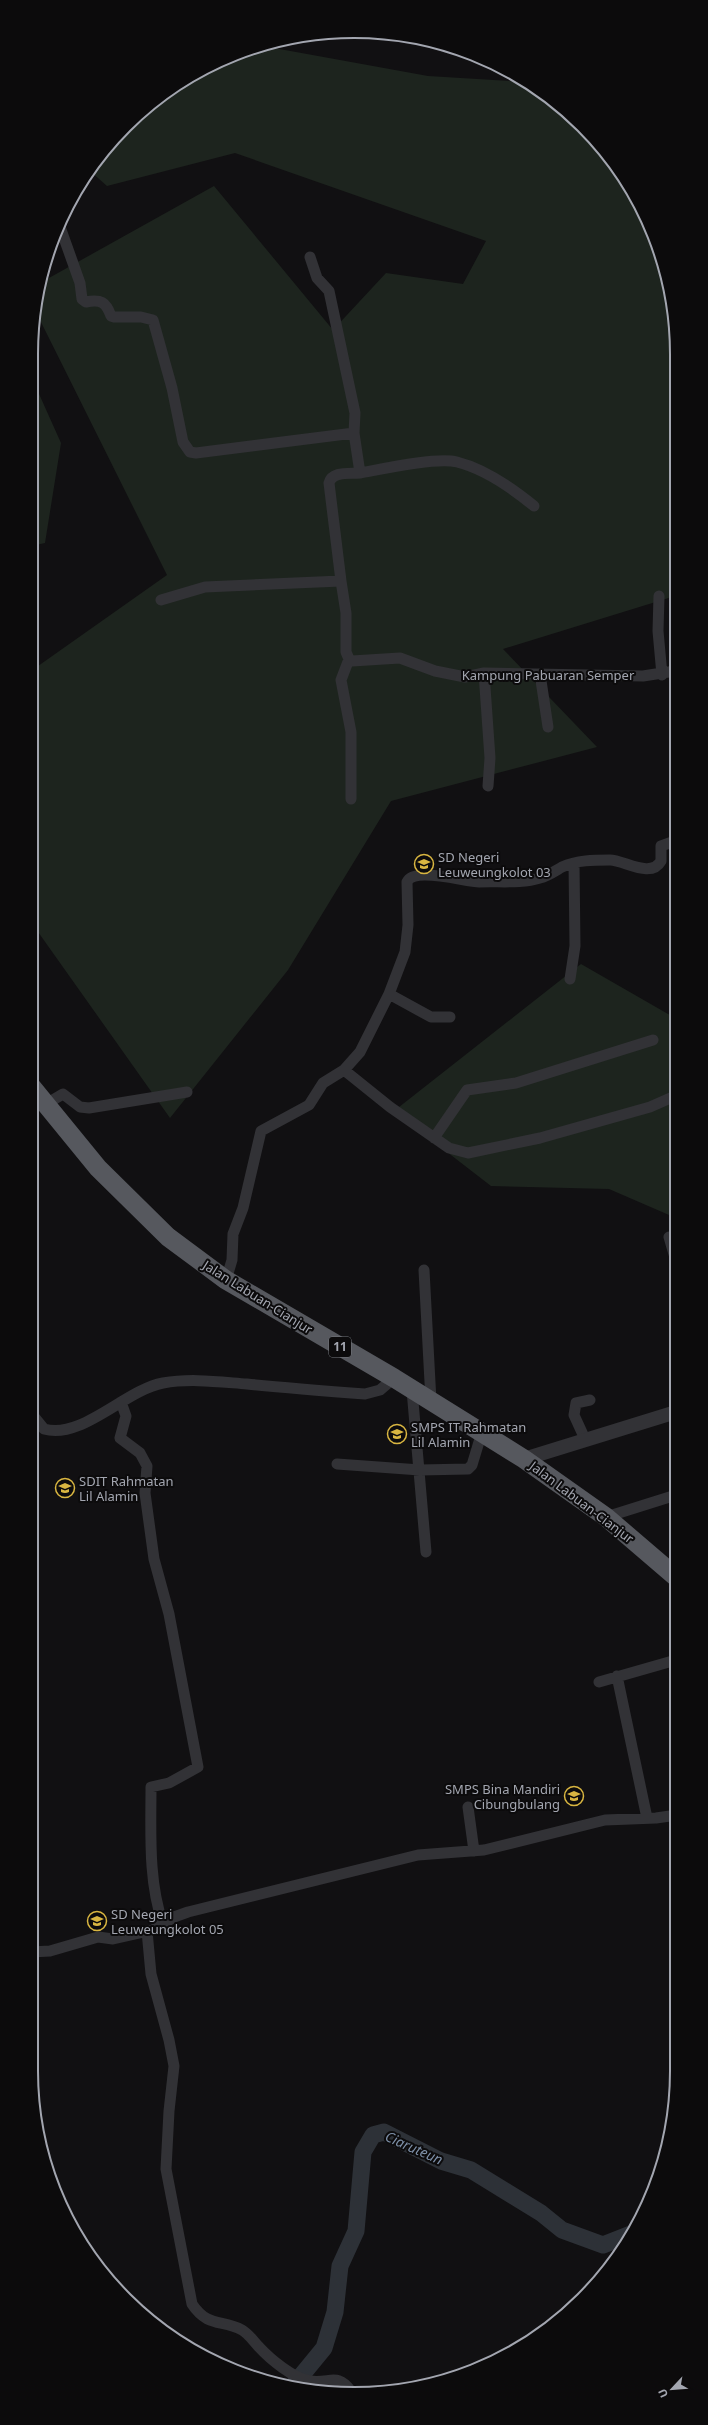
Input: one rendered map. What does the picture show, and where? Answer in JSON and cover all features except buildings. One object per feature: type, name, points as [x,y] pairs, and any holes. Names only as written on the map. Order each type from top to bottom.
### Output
[{"type":"highway","name":"Jalan Labuan-Cianjur","points":[[38,1094],[93,1162],[133,1205],[168,1237],[226,1280],[394,1378],[524,1459],[606,1517],[670,1571]]},
{"type":"street","points":[[62,233],[80,283],[82,299],[86,302],[100,300],[105,303],[111,316],[114,317],[141,317],[153,320],[172,388],[183,442],[190,452],[196,453],[354,433]]},
{"type":"street","points":[[310,256],[315,273],[326,286],[331,298],[355,413],[354,433],[360,473]]},
{"type":"street","points":[[351,799],[350,732],[341,680],[348,659],[346,652],[346,613],[329,483],[330,479],[336,475],[360,473],[410,465],[456,462],[496,479],[534,506]]},
{"type":"street","points":[[161,600],[205,587],[341,581]]},
{"type":"street","points":[[659,596],[658,631],[662,674]]},
{"type":"street","name":"Kampung Pabuaran Semper","points":[[348,659],[359,662],[400,658],[435,671],[465,677],[484,673],[662,674],[670,672]]},
{"type":"street","points":[[484,673],[490,758],[488,786]]},
{"type":"street","points":[[540,674],[548,727]]},
{"type":"street","points":[[226,1280],[232,1260],[233,1234],[244,1204],[260,1131],[309,1104],[323,1083],[344,1070],[360,1052],[390,994],[407,942],[406,882],[409,878],[443,876],[466,882],[533,880],[546,876],[574,863],[612,860],[622,861],[638,868],[654,867],[661,861],[662,846],[670,843]]},
{"type":"street","points":[[570,979],[575,946],[574,863]]},
{"type":"street","points":[[390,994],[431,1017],[450,1017]]},
{"type":"street","points":[[434,1138],[467,1090],[516,1083],[653,1040]]},
{"type":"street","points":[[344,1070],[390,1107],[434,1138],[456,1151],[480,1152],[540,1138],[650,1106],[670,1098]]},
{"type":"street","points":[[46,1104],[63,1094],[80,1107],[89,1108],[187,1092]]},
{"type":"street","points":[[424,1270],[431,1401]]},
{"type":"street","points":[[38,1422],[44,1429],[60,1431],[89,1420],[149,1387],[186,1381],[365,1394],[380,1390],[394,1378]]},
{"type":"street","points":[[412,1390],[426,1552]]},
{"type":"street","points":[[584,1439],[574,1415],[576,1403],[590,1400]]},
{"type":"street","points":[[120,1402],[126,1416],[120,1438],[140,1453],[147,1466],[145,1492],[154,1559],[169,1614],[198,1768],[169,1784],[151,1787],[152,1871],[159,1913],[163,1924]]},
{"type":"street","points":[[524,1459],[584,1439],[670,1414]]},
{"type":"street","points":[[337,1464],[420,1470],[469,1469],[482,1432]]},
{"type":"street","points":[[606,1517],[670,1497]]},
{"type":"street","points":[[599,1682],[670,1662]]},
{"type":"street","points":[[617,1676],[647,1818]]},
{"type":"street","points":[[468,1807],[474,1852]]},
{"type":"street","points":[[38,1951],[50,1950],[98,1937],[113,1939],[147,1931],[188,1912],[418,1855],[474,1852],[605,1820],[670,1816]]},
{"type":"street","points":[[147,1931],[151,1974],[169,2040],[174,2066],[169,2111],[166,2168],[189,2298],[196,2311],[210,2321],[241,2329],[281,2367],[310,2381],[338,2379],[345,2383],[347,2387]]},
{"type":"shaded area","points":[[275,48],[428,76],[514,81],[530,91],[562,116],[592,146],[617,178],[637,214],[653,252],[664,292],[669,333],[670,598],[503,649],[597,747],[391,801],[288,970],[170,1118],[38,932],[38,666],[167,575],[40,321],[47,279],[214,186],[333,330],[386,273],[463,284],[486,241],[235,153],[107,186],[94,174],[116,146],[146,116],[178,91],[196,80],[233,62],[272,49]]},
{"type":"shaded area","points":[[38,392],[61,443],[45,543],[38,544]]},
{"type":"shaded area","points":[[581,964],[670,1015],[670,1215],[609,1189],[491,1186],[394,1111]]},
{"type":"waterway","name":"Ciaruteun","points":[[296,2382],[324,2348],[335,2312],[340,2266],[356,2231],[363,2152],[373,2135],[384,2132],[441,2161],[471,2170],[541,2213],[562,2230],[603,2245],[623,2237]]},
{"type":"place","name":"SD Negeri Leuweungkolot 03","points":[[424,864]]},
{"type":"place","name":"SMPS IT Rahmatan Lil Alamin","points":[[397,1434]]},
{"type":"place","name":"SDIT Rahmatan Lil Alamin","points":[[65,1488]]},
{"type":"place","name":"SMPS Bina Mandiri Cibungbulang","points":[[574,1796]]},
{"type":"place","name":"SD Negeri Leuweungkolot 05","points":[[97,1921]]}]
